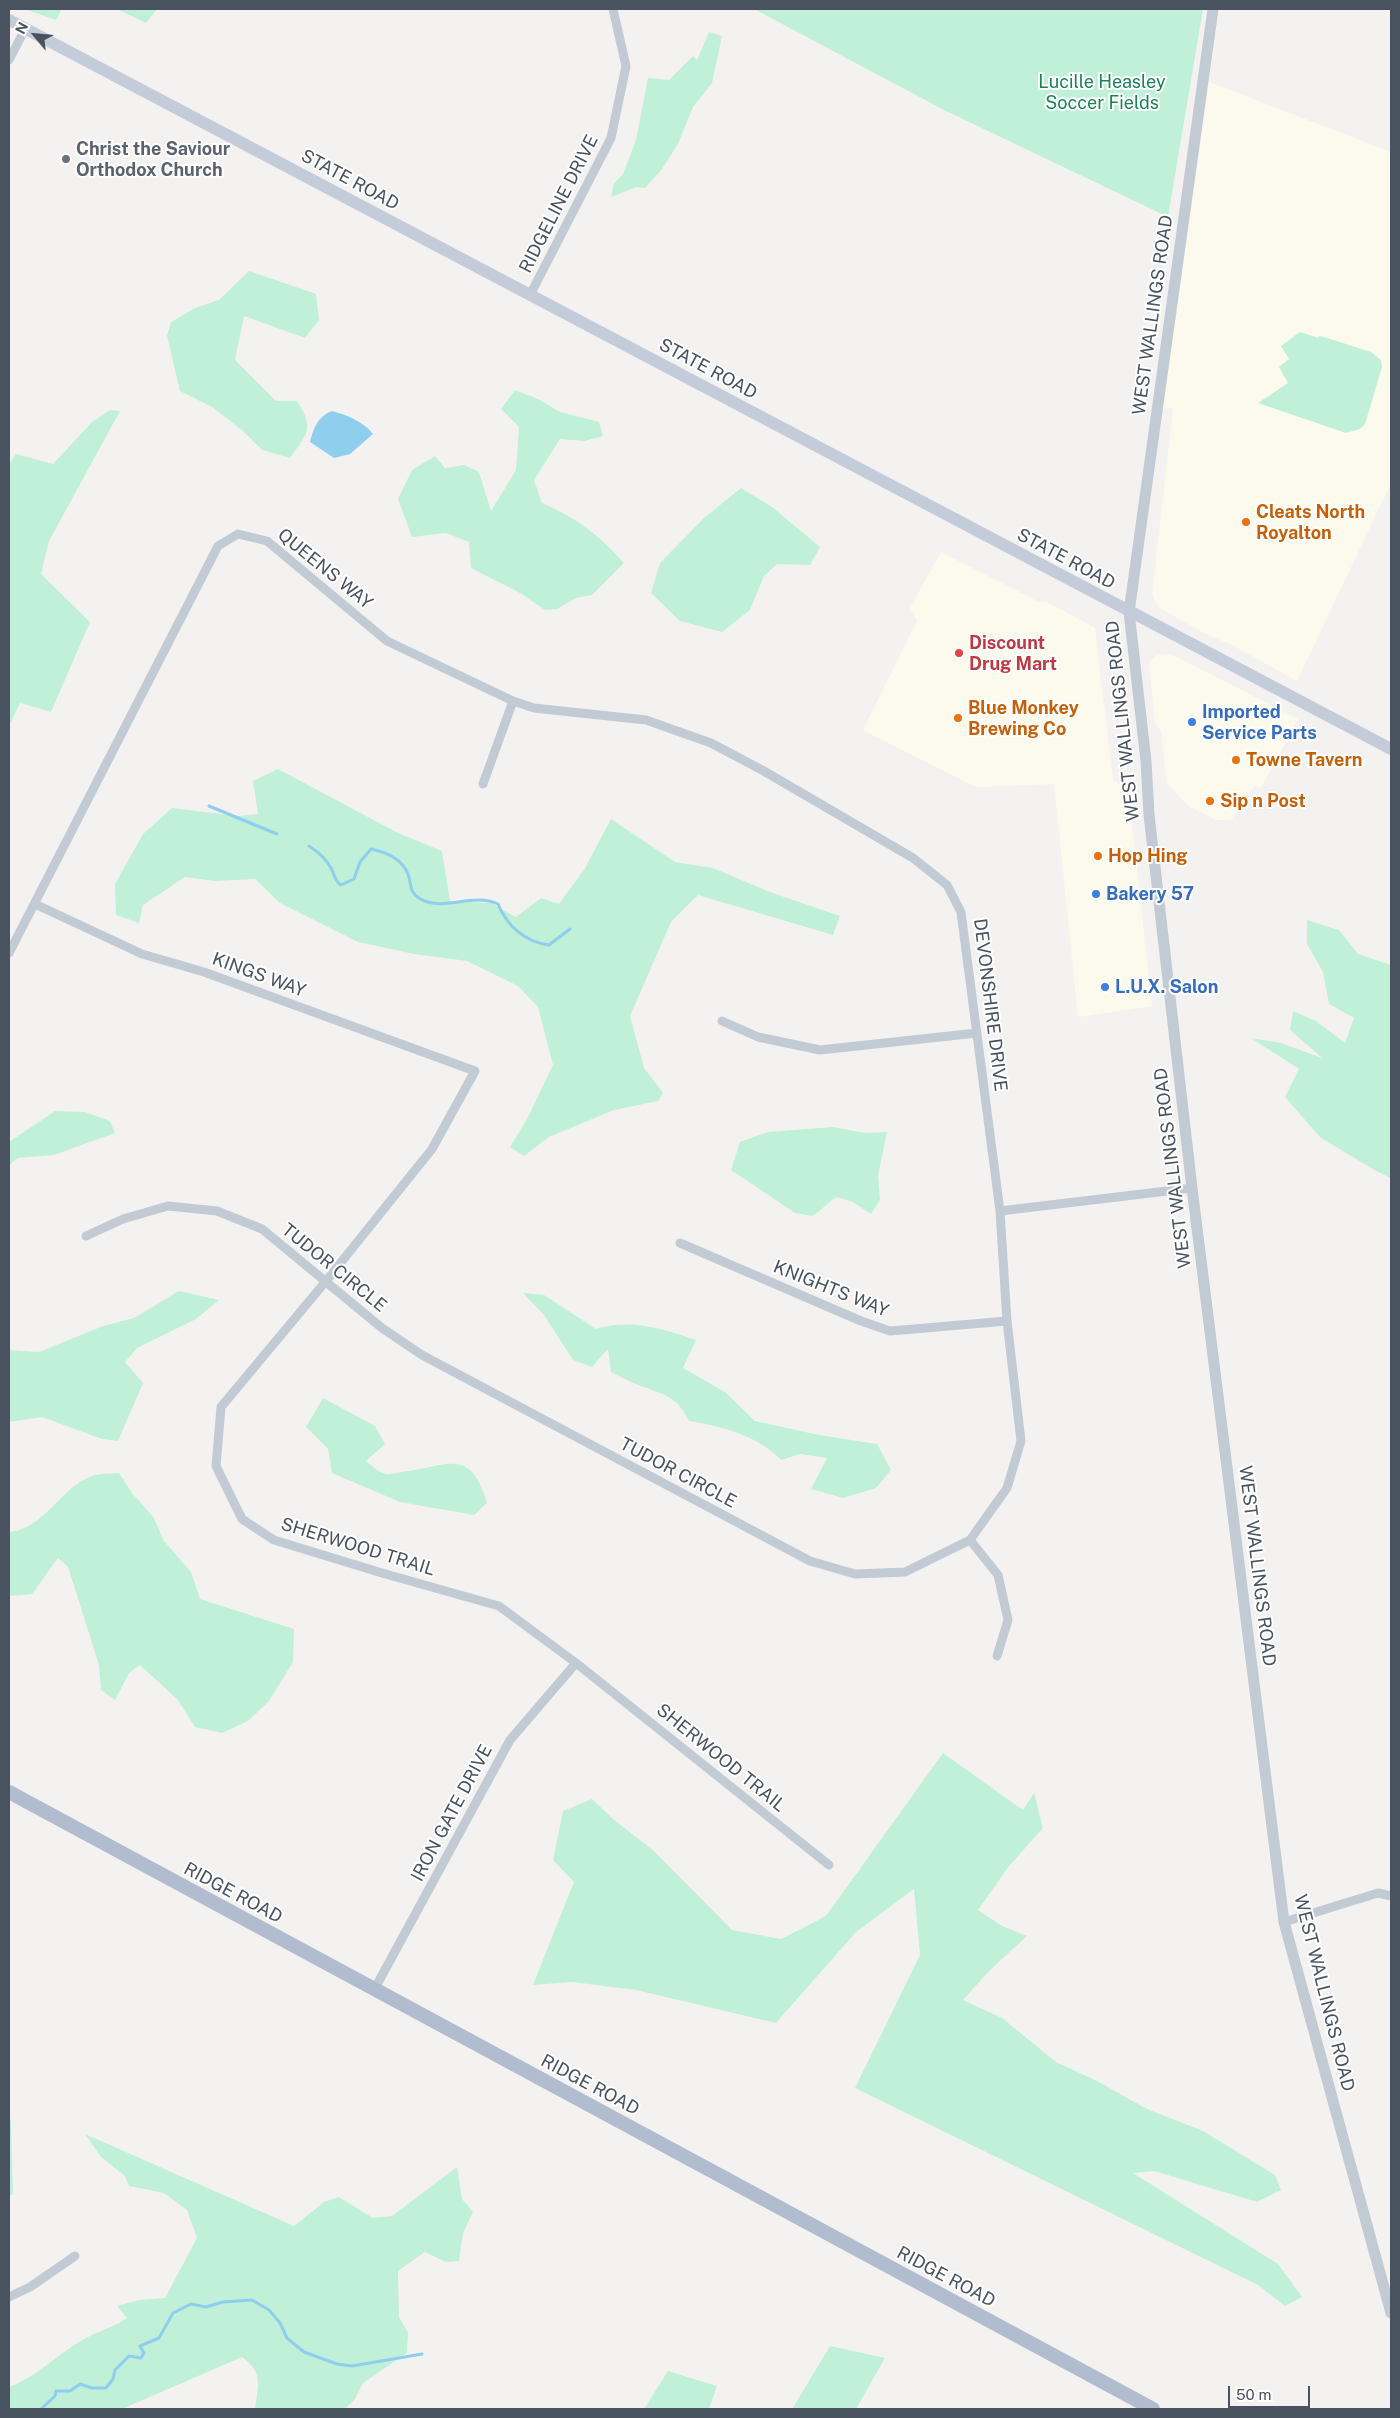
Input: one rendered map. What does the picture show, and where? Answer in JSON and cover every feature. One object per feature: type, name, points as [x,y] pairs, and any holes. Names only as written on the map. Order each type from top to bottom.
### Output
[{"type":"main road","name":"STATE ROAD","points":[[9,20],[1391,749]]},
{"type":"main road","name":"RIDGE ROAD","points":[[9,1792],[1154,2409]]},
{"type":"street","name":"RIDGELINE DRIVE","points":[[530,295],[611,138],[626,66],[613,9]]},
{"type":"street","name":"WEST WALLINGS ROAD","points":[[1212,9],[1129,612],[1146,761],[1149,815],[1192,1188],[1284,1922],[1391,2312]]},
{"type":"street","points":[[9,60],[25,29]]},
{"type":"street","name":"QUEENS WAY","points":[[9,953],[218,546],[238,534],[268,541],[387,641],[513,702],[534,708],[646,720],[670,728]]},
{"type":"street","points":[[483,784],[513,702]]},
{"type":"street","name":"DEVONSHIRE DRIVE","points":[[670,728],[711,743],[762,770],[913,858],[947,885],[961,912],[1000,1211]]},
{"type":"street","name":"KINGS WAY","points":[[35,904],[142,954],[204,972],[475,1071]]},
{"type":"street","points":[[722,1021],[758,1037],[820,1050],[977,1033]]},
{"type":"street","name":"SHERWOOD TRAIL","points":[[475,1071],[432,1149],[326,1281],[221,1407],[216,1466],[242,1519],[274,1540],[500,1606],[829,1865]]},
{"type":"street","points":[[1000,1211],[1192,1188]]},
{"type":"street","name":"TUDOR CIRCLE","points":[[86,1236],[123,1219],[168,1206],[217,1211],[262,1230],[382,1328],[422,1355],[810,1561],[856,1574],[905,1572],[970,1540],[1007,1488],[1021,1441],[1007,1321],[1000,1211]]},
{"type":"street","name":"KNIGHTS WAY","points":[[680,1243],[861,1321],[890,1331],[1007,1321]]},
{"type":"street","points":[[970,1540],[998,1575],[1008,1620],[997,1656]]},
{"type":"street","name":"IRON GATE DRIVE","points":[[374,1990],[510,1740],[576,1664]]},
{"type":"street","points":[[1284,1922],[1378,1893],[1391,1896]]},
{"type":"street","points":[[9,2297],[30,2287],[75,2256]]},
{"type":"shaded area","points":[[1209,82],[1391,152],[1391,483],[1297,681],[1158,607],[1152,593],[1173,408],[1163,409]]},
{"type":"shaded area","points":[[941,552],[1037,601],[1047,602],[1095,628],[1113,781],[1128,788],[1152,1006],[1078,1017],[1054,784],[976,787],[863,730],[917,621],[910,608]]},
{"type":"shaded area","points":[[1164,654],[1175,656],[1298,719],[1261,788],[1254,786],[1231,820],[1216,820],[1189,806],[1167,783],[1161,731],[1155,723],[1149,663],[1155,656]]},
{"type":"green space","points":[[25,9],[62,9],[56,20]]},
{"type":"green space","points":[[117,9],[157,9],[146,23]]},
{"type":"green space","name":"Lucille Heasley Soccer Fields","points":[[754,9],[1203,9],[1168,217],[944,110]]},
{"type":"green space","points":[[709,32],[722,36],[712,83],[693,107],[678,144],[662,169],[645,188],[637,187],[611,197],[614,183],[623,174],[636,140],[648,78],[669,80],[693,56],[697,60]]},
{"type":"green space","points":[[249,271],[316,294],[319,320],[305,338],[244,316],[235,360],[276,401],[297,401],[303,411],[306,418],[307,431],[290,458],[262,450],[243,431],[212,407],[180,391],[167,336],[171,322],[195,308],[219,300]]},
{"type":"green space","points":[[1300,332],[1318,338],[1319,336],[1324,337],[1371,352],[1381,360],[1382,367],[1365,424],[1360,429],[1346,433],[1258,403],[1288,383],[1279,367],[1289,359],[1281,346]]},
{"type":"green space","points":[[515,390],[538,399],[560,412],[599,422],[603,436],[584,441],[560,439],[534,480],[542,503],[587,528],[624,563],[592,595],[576,598],[557,609],[545,610],[520,593],[471,568],[469,542],[446,533],[412,537],[398,499],[412,470],[435,456],[445,468],[464,465],[479,472],[491,511],[516,470],[519,427],[501,409]]},
{"type":"green space","points":[[110,410],[120,411],[49,541],[41,574],[90,622],[51,712],[20,703],[9,726],[9,464],[16,454],[53,464],[92,422]]},
{"type":"green space","points":[[741,488],[772,507],[820,547],[810,565],[777,564],[764,576],[750,610],[722,632],[680,621],[651,593],[660,563],[704,518]]},
{"type":"green space","points":[[278,769],[398,833],[442,851],[450,901],[491,903],[516,917],[541,898],[559,904],[584,870],[611,819],[675,862],[713,868],[770,892],[840,916],[833,935],[698,895],[671,922],[630,1016],[644,1068],[663,1093],[658,1101],[614,1110],[549,1137],[524,1156],[510,1147],[526,1121],[553,1065],[538,1007],[518,986],[467,961],[414,954],[358,942],[280,903],[255,879],[215,881],[185,877],[143,905],[139,923],[116,915],[115,884],[143,834],[172,808],[238,816],[258,814],[253,781]]},
{"type":"green space","points":[[1307,920],[1339,930],[1358,954],[1391,965],[1391,1178],[1321,1138],[1285,1097],[1299,1069],[1251,1038],[1281,1043],[1322,1058],[1290,1030],[1293,1011],[1316,1021],[1345,1043],[1354,1018],[1329,1004],[1323,972],[1307,944]]},
{"type":"green space","points":[[55,1111],[85,1112],[110,1121],[115,1133],[54,1155],[18,1158],[9,1165],[9,1142]]},
{"type":"green space","points":[[833,1127],[865,1133],[887,1132],[878,1176],[880,1200],[871,1214],[853,1202],[836,1197],[813,1216],[795,1213],[731,1170],[740,1142],[768,1132]]},
{"type":"green space","points":[[179,1291],[219,1300],[196,1319],[137,1348],[125,1362],[143,1383],[118,1441],[102,1439],[42,1417],[9,1422],[9,1350],[39,1352],[103,1326],[134,1318]]},
{"type":"green space","points":[[523,1293],[544,1295],[596,1329],[621,1325],[646,1326],[696,1340],[683,1368],[725,1392],[755,1421],[819,1435],[877,1444],[891,1470],[876,1488],[843,1498],[811,1489],[827,1458],[800,1454],[781,1460],[762,1444],[751,1438],[726,1429],[689,1421],[678,1405],[667,1396],[611,1372],[608,1349],[592,1367],[573,1360],[544,1315]]},
{"type":"green space","points":[[323,1398],[375,1426],[385,1444],[366,1461],[378,1471],[389,1474],[443,1464],[464,1466],[473,1473],[487,1503],[474,1515],[400,1502],[332,1473],[328,1449],[306,1427]]},
{"type":"green space","points":[[119,1473],[132,1493],[154,1518],[164,1541],[191,1572],[200,1599],[294,1629],[293,1662],[269,1701],[248,1721],[222,1733],[195,1727],[178,1700],[140,1665],[129,1673],[115,1700],[101,1690],[99,1665],[68,1567],[58,1558],[32,1594],[9,1596],[9,1532],[33,1524],[81,1481],[95,1475]]},
{"type":"green space","points":[[943,1753],[1023,1810],[1034,1793],[1043,1828],[1009,1866],[978,1910],[1002,1926],[1027,1936],[990,1970],[963,2000],[1002,2018],[1056,2062],[1097,2081],[1147,2109],[1203,2131],[1275,2175],[1281,2190],[1257,2202],[1154,2171],[1133,2173],[1278,2264],[1302,2297],[1285,2306],[1258,2285],[855,2088],[920,1955],[914,1889],[856,1932],[776,2023],[636,1990],[572,1982],[533,1985],[574,1882],[553,1860],[563,1811],[592,1799],[613,1819],[654,1851],[732,1930],[781,1939],[826,1916]]},
{"type":"green space","points":[[9,2118],[11,2121],[13,2194],[9,2196]]},
{"type":"green space","points":[[85,2134],[294,2226],[324,2202],[339,2197],[373,2218],[392,2216],[457,2167],[462,2199],[473,2212],[463,2233],[459,2261],[446,2262],[425,2252],[398,2271],[399,2317],[408,2333],[407,2353],[363,2383],[355,2399],[345,2409],[255,2409],[258,2387],[257,2374],[242,2357],[122,2409],[9,2409],[9,2387],[30,2377],[88,2337],[127,2318],[117,2306],[139,2300],[165,2298],[197,2238],[187,2210],[164,2193],[129,2186],[125,2176],[101,2157]]},
{"type":"green space","points":[[830,2346],[885,2358],[856,2409],[792,2409]]},
{"type":"green space","points":[[668,2371],[717,2386],[709,2409],[644,2409]]},
{"type":"water","points":[[332,411],[355,419],[373,434],[350,454],[334,458],[310,442],[317,424],[323,416]]},
{"type":"waterway","points":[[209,806],[277,834]]},
{"type":"waterway","points":[[309,846],[327,861],[341,885],[354,879],[360,862],[371,849],[388,854],[398,860],[408,874],[413,893],[428,902],[437,904],[478,900],[498,904],[506,919],[518,932],[532,940],[549,945],[570,929]]},
{"type":"waterway","points":[[41,2409],[55,2396],[56,2391],[70,2391],[80,2384],[92,2388],[106,2388],[113,2379],[115,2370],[129,2356],[141,2358],[144,2353],[140,2346],[159,2338],[173,2313],[191,2304],[206,2307],[223,2302],[252,2300],[269,2310],[280,2323],[287,2338],[304,2352],[337,2364],[352,2366],[422,2354]]},
{"type":"place","name":"Christ the Saviour Orthodox Church","points":[[66,159]]},
{"type":"place","name":"Cleats North Royalton","points":[[1246,522]]},
{"type":"place","name":"Discount Drug Mart","points":[[959,653]]},
{"type":"place","name":"Blue Monkey Brewing Co","points":[[958,718]]},
{"type":"place","name":"Imported Service Parts","points":[[1192,722]]},
{"type":"place","name":"Towne Tavern","points":[[1236,760]]},
{"type":"place","name":"Sip n Post","points":[[1210,801]]},
{"type":"place","name":"Hop Hing","points":[[1098,856]]},
{"type":"place","name":"Bakery 57","points":[[1096,894]]},
{"type":"place","name":"L.U.X. Salon","points":[[1105,987]]}]
